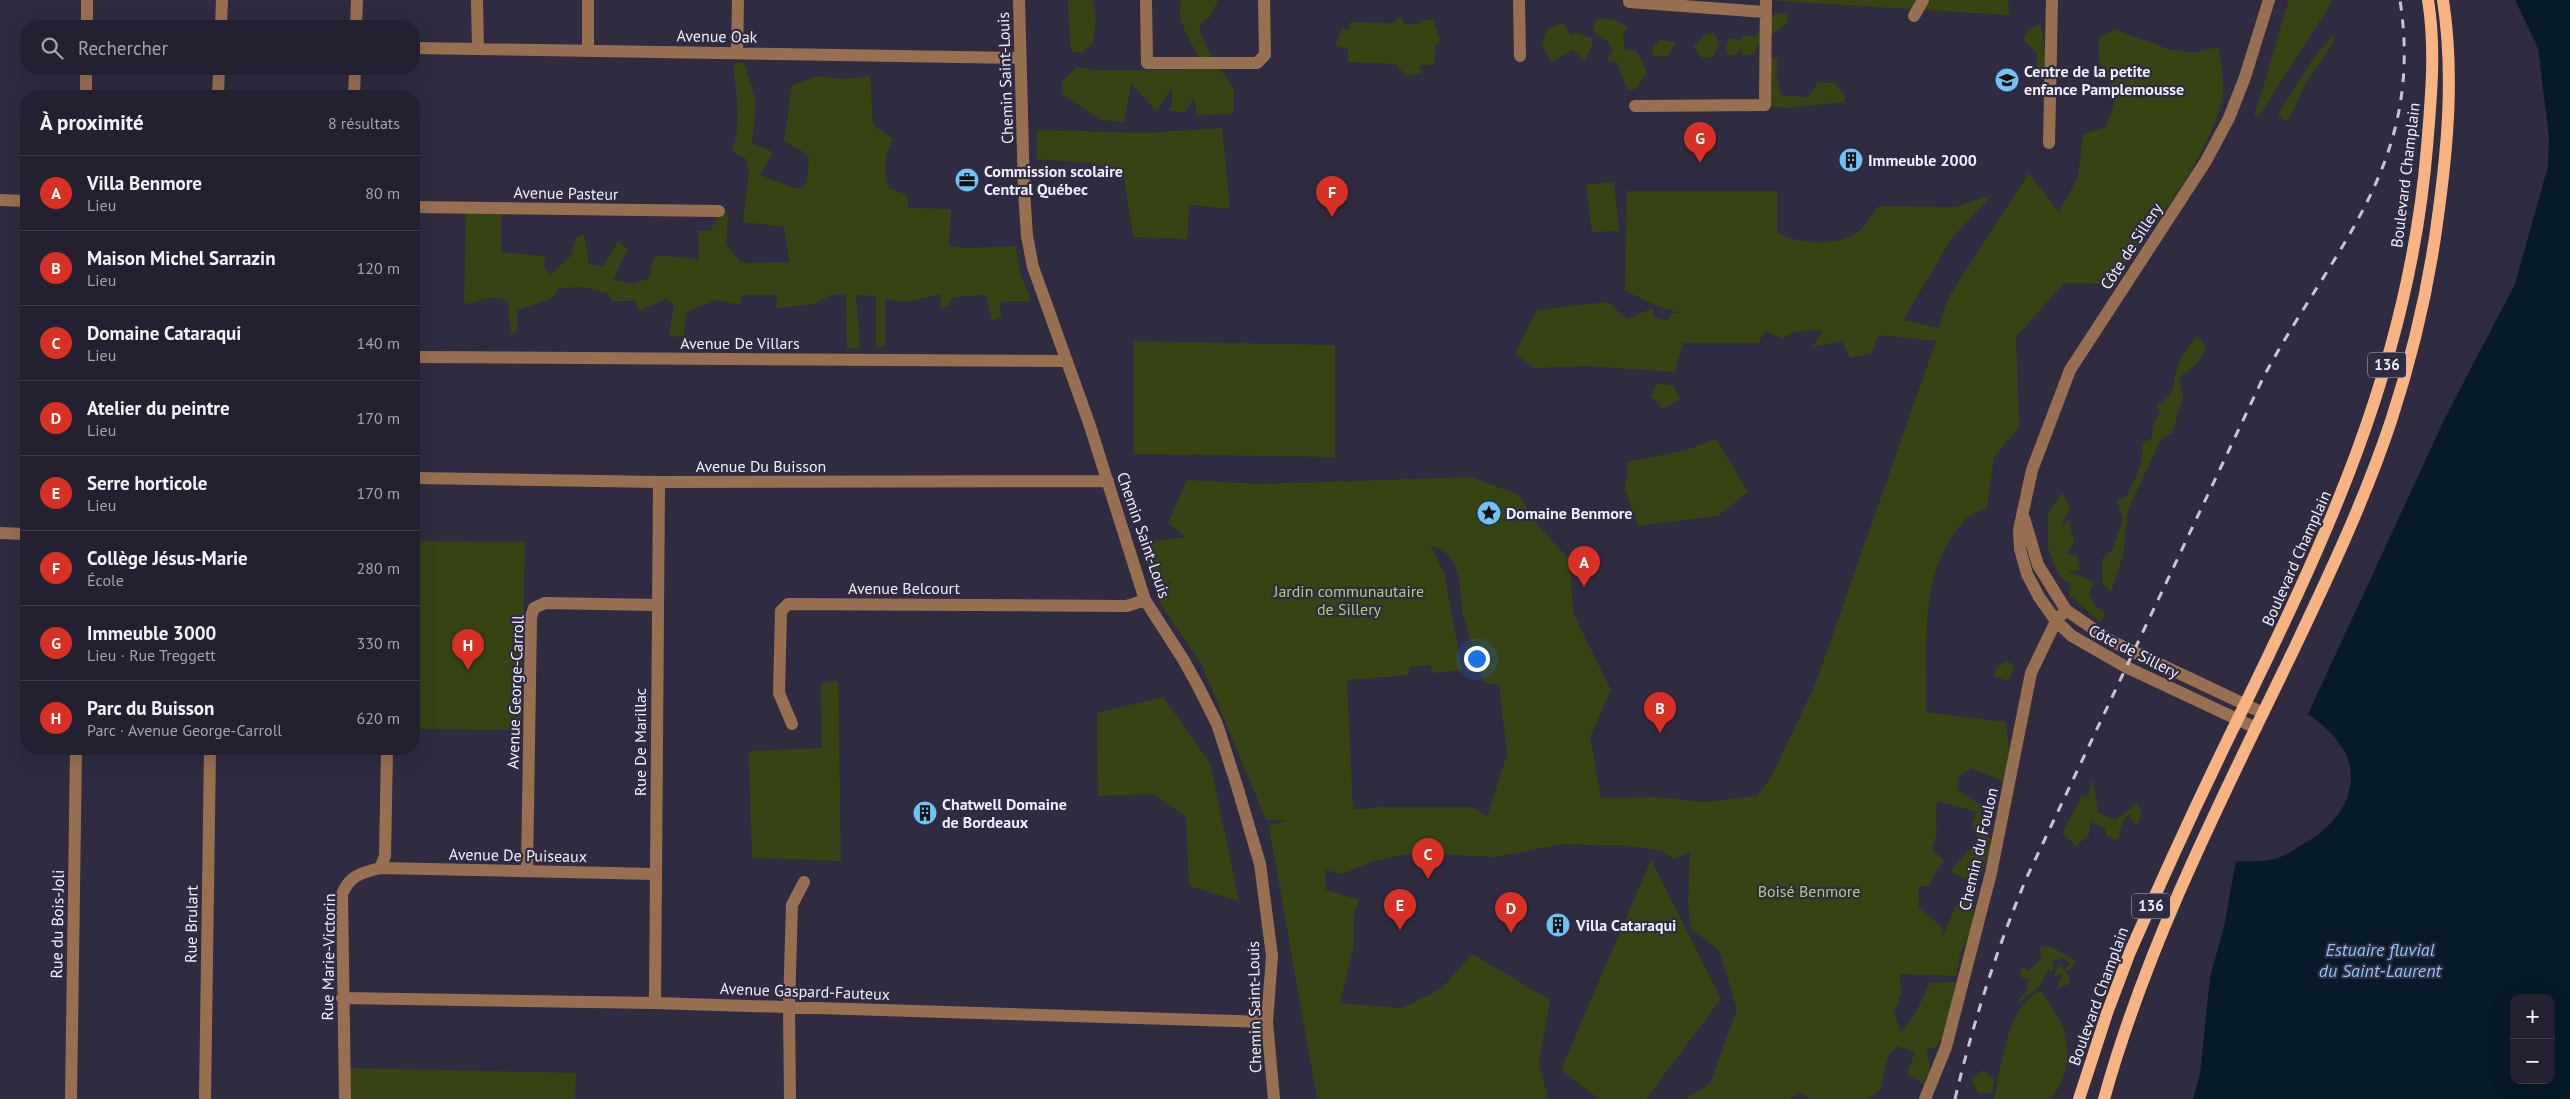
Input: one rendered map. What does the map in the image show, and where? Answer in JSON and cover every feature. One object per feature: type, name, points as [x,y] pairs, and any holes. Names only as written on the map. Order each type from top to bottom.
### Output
[{"type":"main road","name":"Boulevard Champlain","points":[[2079,1099],[2107,1013],[2130,952],[2314,560],[2368,426],[2393,344],[2412,256],[2425,168],[2432,74],[2432,36],[2428,0]]},
{"type":"main road","name":"136","points":[[2104,1099],[2123,1035],[2164,926],[2329,574],[2368,483],[2391,422],[2416,336],[2432,264],[2442,190],[2447,131],[2449,49],[2443,0]]},
{"type":"street","points":[[87,20],[88,0]]},
{"type":"street","points":[[221,20],[222,0]]},
{"type":"street","points":[[356,20],[357,0]]},
{"type":"street","points":[[477,0],[478,49]]},
{"type":"street","points":[[588,0],[588,50]]},
{"type":"street","points":[[737,52],[738,0]]},
{"type":"street","name":"Chemin Saint-Louis","points":[[1019,0],[1027,236],[1033,267],[1108,481],[1145,600],[1184,658],[1217,724],[1260,864],[1270,947],[1267,1022],[1274,1099]]},
{"type":"street","points":[[1146,0],[1147,63],[1257,63],[1266,55],[1264,0]]},
{"type":"street","points":[[1519,0],[1520,56]]},
{"type":"street","points":[[1914,16],[1924,0]]},
{"type":"street","points":[[2049,143],[2052,0]]},
{"type":"street","name":"Côte de Sillery","points":[[2256,728],[2106,657],[2072,636],[2056,621],[2039,597],[2027,574],[2020,549],[2019,530],[2032,470],[2070,370],[2206,161],[2229,118],[2246,77],[2269,0]]},
{"type":"street","points":[[1629,1],[1766,6],[1765,105],[1635,106]]},
{"type":"street","name":"Avenue Oak","points":[[420,48],[1020,58]]},
{"type":"street","points":[[86,75],[86,90]]},
{"type":"street","points":[[218,90],[219,75]]},
{"type":"street","points":[[354,90],[355,75]]},
{"type":"street","points":[[0,200],[20,201]]},
{"type":"street","name":"Avenue Pasteur","points":[[420,206],[718,211]]},
{"type":"street","name":"Avenue De Villars","points":[[420,357],[1067,361]]},
{"type":"street","name":"Avenue Du Buisson","points":[[420,478],[659,482],[1108,481]]},
{"type":"street","name":"Rue De Marillac","points":[[655,1003],[659,482]]},
{"type":"street","name":"Côte de Sillery","points":[[2023,510],[2030,544],[2038,564],[2066,610],[2111,641],[2263,713]]},
{"type":"street","points":[[0,534],[20,534]]},
{"type":"street","name":"Avenue Belcourt","points":[[792,724],[779,693],[780,611],[788,604],[1127,606],[1145,600]]},
{"type":"street","name":"Avenue George-Carroll","points":[[527,871],[531,618],[534,608],[545,603],[657,605]]},
{"type":"street","name":"Chemin du Foulon","points":[[1925,1099],[1946,1047],[1991,873],[2031,673],[2056,621],[2066,610]]},
{"type":"street","name":"Rue du Bois-Joli","points":[[71,1099],[76,755]]},
{"type":"street","name":"Rue Brulart","points":[[205,1099],[210,755]]},
{"type":"street","points":[[380,868],[385,856],[387,825],[386,755]]},
{"type":"street","name":"Avenue De Puiseaux","points":[[380,868],[655,874]]},
{"type":"street","name":"Rue Marie-Victorin","points":[[345,1099],[342,998],[342,894],[346,883],[356,874],[380,868]]},
{"type":"street","points":[[790,1099],[789,1007],[792,905],[804,882]]},
{"type":"street","name":"Avenue Gaspard-Fauteux","points":[[342,998],[655,1003],[1267,1022]]},
{"type":"green space","points":[[1068,0],[1093,0],[1096,17],[1093,43],[1082,53],[1071,51]]},
{"type":"green space","points":[[1181,0],[1218,0],[1210,17],[1200,24],[1201,35],[1212,58],[1234,89],[1233,114],[1197,115],[1194,98],[1184,113],[1169,110],[1172,104],[1172,86],[1157,112],[1131,83],[1124,122],[1101,120],[1062,94],[1062,82],[1077,67],[1095,70],[1185,70],[1200,59],[1182,24],[1180,16]]},
{"type":"green space","points":[[2008,0],[2009,15],[1776,1]]},
{"type":"green space","points":[[2289,0],[2333,0],[2259,116],[2254,115],[2264,86]]},
{"type":"green space","points":[[1775,13],[1787,14],[1787,23],[1761,45],[1758,44],[1754,54],[1743,56],[1741,48],[1736,55],[1728,55],[1726,48],[1729,38],[1740,40],[1745,35],[1755,36]]},
{"type":"green space","points":[[1401,17],[1405,24],[1420,24],[1420,21],[1433,19],[1440,42],[1435,45],[1434,65],[1419,65],[1422,73],[1406,76],[1396,64],[1348,62],[1348,49],[1335,46],[1342,28],[1349,30],[1350,22],[1393,23]]},
{"type":"green space","points":[[1596,19],[1612,19],[1628,27],[1623,36],[1625,50],[1637,51],[1647,73],[1636,89],[1627,90],[1617,62],[1606,60],[1613,51],[1608,42],[1593,31]]},
{"type":"green space","points":[[1564,23],[1570,35],[1576,33],[1592,38],[1592,46],[1585,60],[1573,50],[1551,62],[1542,44],[1547,29]]},
{"type":"green space","points":[[2041,24],[2046,61],[2043,73],[2036,68],[2037,54],[2023,39],[2029,29]]},
{"type":"green space","points":[[2114,29],[2168,49],[2190,53],[2219,47],[2223,94],[2214,124],[2190,172],[2158,220],[2109,284],[2064,283],[2016,337],[2019,427],[1994,457],[1987,507],[1964,521],[1949,541],[1938,563],[1928,612],[1926,712],[2006,722],[2011,766],[2004,782],[1972,768],[1958,777],[1957,790],[1981,805],[1982,825],[1993,842],[1977,885],[1950,871],[1978,841],[1972,824],[1977,812],[1937,801],[1936,832],[1932,849],[1944,861],[1935,873],[1929,886],[1918,887],[1919,908],[1942,927],[1943,936],[1959,899],[1976,892],[1971,931],[1960,953],[1957,976],[1900,974],[1901,994],[1894,1013],[1901,1032],[1916,1012],[1930,983],[1956,982],[1947,1028],[1936,1048],[1926,1049],[1930,1066],[1928,1087],[1907,1074],[1915,1052],[1897,1046],[1888,1056],[1880,1090],[1868,1099],[1811,1099],[1800,1092],[1790,1099],[1684,1099],[1710,1084],[1737,1009],[1719,950],[1691,929],[1688,904],[1690,852],[1674,859],[1662,851],[1631,846],[1564,844],[1494,857],[1413,853],[1373,861],[1343,874],[1325,870],[1326,890],[1359,900],[1354,913],[1353,950],[1340,1003],[1402,1008],[1442,988],[1472,954],[1550,1000],[1539,1062],[1548,1099],[1317,1099],[1269,826],[1288,820],[1266,820],[1202,665],[1159,602],[1172,580],[1158,590],[1138,543],[1186,537],[1168,523],[1187,480],[1259,484],[1471,477],[1519,495],[1539,527],[1570,560],[1573,613],[1611,690],[1590,737],[1601,798],[1655,797],[1704,802],[1757,796],[1771,777],[1815,685],[1936,341],[1878,335],[1872,353],[1850,358],[1842,341],[1812,347],[1824,330],[1796,331],[1783,338],[1765,331],[1758,343],[1683,343],[1675,372],[1588,366],[1534,368],[1515,353],[1537,310],[1608,302],[1627,319],[1653,308],[1653,317],[1667,321],[1672,313],[1680,313],[1660,307],[1625,291],[1627,191],[1777,191],[1777,233],[1795,239],[1815,242],[1835,241],[1857,233],[1879,206],[1955,207],[1992,195],[1952,238],[1903,320],[1939,328],[1948,298],[2029,173],[2059,212],[2078,177],[2083,134],[2106,127],[2114,104],[2109,78],[2099,62],[2099,38]],"holes":[[[1424,545],[1438,548],[1447,554],[1454,563],[1458,573],[1464,619],[1484,682],[1499,685],[1507,754],[1487,817],[1472,807],[1381,807],[1353,810],[1347,680],[1409,675],[1409,667],[1431,665],[1432,673],[1462,670],[1444,572],[1431,547]]]},
{"type":"green space","points":[[1714,33],[1719,42],[1714,56],[1702,58],[1693,47],[1705,35]]},
{"type":"green space","points":[[2333,35],[2334,42],[2305,84],[2286,122],[2278,115],[2312,60]]},
{"type":"green space","points":[[1660,39],[1676,43],[1667,57],[1654,56],[1652,49]]},
{"type":"green space","points":[[1778,58],[1776,74],[1781,95],[1808,97],[1818,83],[1833,82],[1846,96],[1844,102],[1787,108],[1767,106],[1768,59]]},
{"type":"green space","points":[[733,63],[744,63],[756,102],[752,144],[773,152],[760,175],[797,189],[807,182],[809,157],[784,141],[792,85],[818,76],[844,79],[870,76],[873,125],[893,139],[885,163],[889,188],[907,195],[908,208],[951,209],[949,246],[967,248],[1015,246],[1020,272],[1031,301],[1000,302],[1001,317],[992,321],[986,295],[952,297],[949,305],[940,309],[941,294],[904,302],[885,298],[885,346],[876,347],[876,296],[856,295],[860,348],[847,349],[846,294],[830,295],[815,304],[776,308],[777,295],[742,295],[740,305],[717,300],[686,312],[684,336],[669,337],[674,304],[666,299],[639,311],[636,300],[612,302],[609,294],[583,287],[558,288],[554,297],[517,311],[517,332],[511,334],[508,302],[502,299],[491,298],[464,304],[466,212],[501,213],[501,252],[545,256],[544,267],[550,275],[571,256],[576,238],[584,235],[589,264],[603,267],[618,241],[628,249],[613,280],[633,284],[649,278],[653,259],[661,255],[699,260],[698,231],[710,231],[722,208],[728,217],[726,244],[741,263],[789,262],[784,227],[743,222],[749,173],[746,159],[732,151],[738,119]]},
{"type":"green space","points":[[1222,128],[1230,209],[1189,205],[1187,239],[1133,237],[1124,177],[1098,164],[1037,159],[1037,130],[1146,133]]},
{"type":"green space","points":[[1614,182],[1619,231],[1592,232],[1586,185]]},
{"type":"green space","points":[[2197,336],[2206,347],[2199,362],[2179,378],[2183,398],[2172,433],[2161,439],[2128,510],[2123,555],[2111,592],[2103,584],[2102,559],[2112,550],[2123,520],[2117,499],[2125,498],[2136,478],[2141,465],[2142,443],[2152,438],[2153,423],[2160,413],[2156,405],[2163,401],[2171,392],[2181,359]]},
{"type":"green space","points":[[1134,341],[1335,345],[1335,457],[1134,454]]},
{"type":"green space","points":[[1658,383],[1674,386],[1680,399],[1663,409],[1651,396]]},
{"type":"green space","points":[[1716,439],[1748,492],[1718,516],[1638,526],[1625,489],[1628,462],[1686,450]]},
{"type":"green space","points":[[2062,493],[2071,507],[2061,526],[2069,520],[2074,543],[2067,553],[2077,556],[2080,570],[2068,572],[2094,582],[2089,594],[2094,605],[2106,614],[2100,622],[2069,594],[2071,584],[2060,577],[2048,548],[2048,514]]},
{"type":"green space","points":[[420,541],[525,542],[521,730],[420,729]]},
{"type":"green space","points":[[2007,661],[2015,666],[2008,681],[1994,676],[1996,667]]},
{"type":"green space","points":[[838,681],[841,861],[752,858],[749,751],[822,748],[821,683]]},
{"type":"green space","points":[[1163,697],[1210,763],[1239,901],[1189,886],[1186,817],[1153,794],[1098,796],[1097,713]]},
{"type":"green space","points":[[2093,779],[2098,812],[2115,820],[2137,804],[2142,811],[2137,825],[2130,818],[2132,814],[2123,820],[2118,840],[2106,836],[2105,828],[2090,822],[2089,835],[2076,846],[2062,833],[2082,796],[2087,797]]},
{"type":"green space","points":[[1651,860],[1721,999],[1646,1099],[1599,1099],[1561,1070]]},
{"type":"green space","points":[[2050,946],[2076,961],[2070,970],[2064,972],[2068,974],[2070,984],[2057,988],[2063,974],[2054,976],[2058,965],[2065,970],[2070,964],[2063,958],[2052,961],[2055,966],[2050,972],[2049,969],[2039,987],[2016,1004],[2028,988],[2029,978],[2022,978],[2020,973],[2023,966],[2029,971],[2041,959],[2040,948]]},
{"type":"green space","points":[[2041,991],[2063,1028],[2067,1046],[2064,1075],[2056,1092],[2050,1099],[1994,1099],[2007,1038],[2013,1023],[2020,1009],[2029,998]]},
{"type":"green space","points":[[350,1068],[576,1073],[575,1099],[351,1099]]},
{"type":"green space","points":[[1983,1070],[1994,1080],[1992,1093],[1978,1093],[1972,1080]]},
{"type":"water","name":"Estuaire fluvial du Saint-Laurent","points":[[2515,0],[2570,0],[2570,1099],[2193,1099],[2200,1074],[2210,977],[2224,927],[2236,861],[2268,860],[2288,853],[2324,830],[2340,812],[2345,802],[2351,779],[2348,759],[2334,736],[2308,714],[2444,420],[2515,284],[2548,166],[2549,137],[2538,48]]},
{"type":"railway","points":[[1955,1099],[1986,987],[2026,879],[2264,376],[2345,242],[2368,200],[2387,156],[2399,109],[2404,58],[2400,0]]},
{"type":"place","name":"Centre de la petite enfance Pamplemousse","points":[[2007,80]]},
{"type":"place","name":"Immeuble 2000","points":[[1851,160]]},
{"type":"place","name":"Immeuble 3000","points":[[1700,163]]},
{"type":"place","name":"Commission scolaire Central Québec","points":[[967,180]]},
{"type":"place","name":"Collège Jésus-Marie","points":[[1332,217]]},
{"type":"place","name":"Domaine Benmore","points":[[1489,513]]},
{"type":"place","name":"Villa Benmore","points":[[1584,587]]},
{"type":"place","name":"Parc du Buisson","points":[[468,670]]},
{"type":"place","name":"Maison Michel Sarrazin","points":[[1660,733]]},
{"type":"place","name":"Chatwell Domaine de Bordeaux","points":[[925,813]]},
{"type":"place","name":"Domaine Cataraqui","points":[[1428,879]]},
{"type":"place","name":"Villa Cataraqui","points":[[1558,925]]},
{"type":"place","name":"Serre horticole","points":[[1400,930]]},
{"type":"place","name":"Atelier du peintre","points":[[1511,933]]},
{"type":"park label","name":"Jardin communautaire de Sillery","points":[[1349,600]]},
{"type":"park label","name":"Boisé Benmore","points":[[1809,891]]}]
